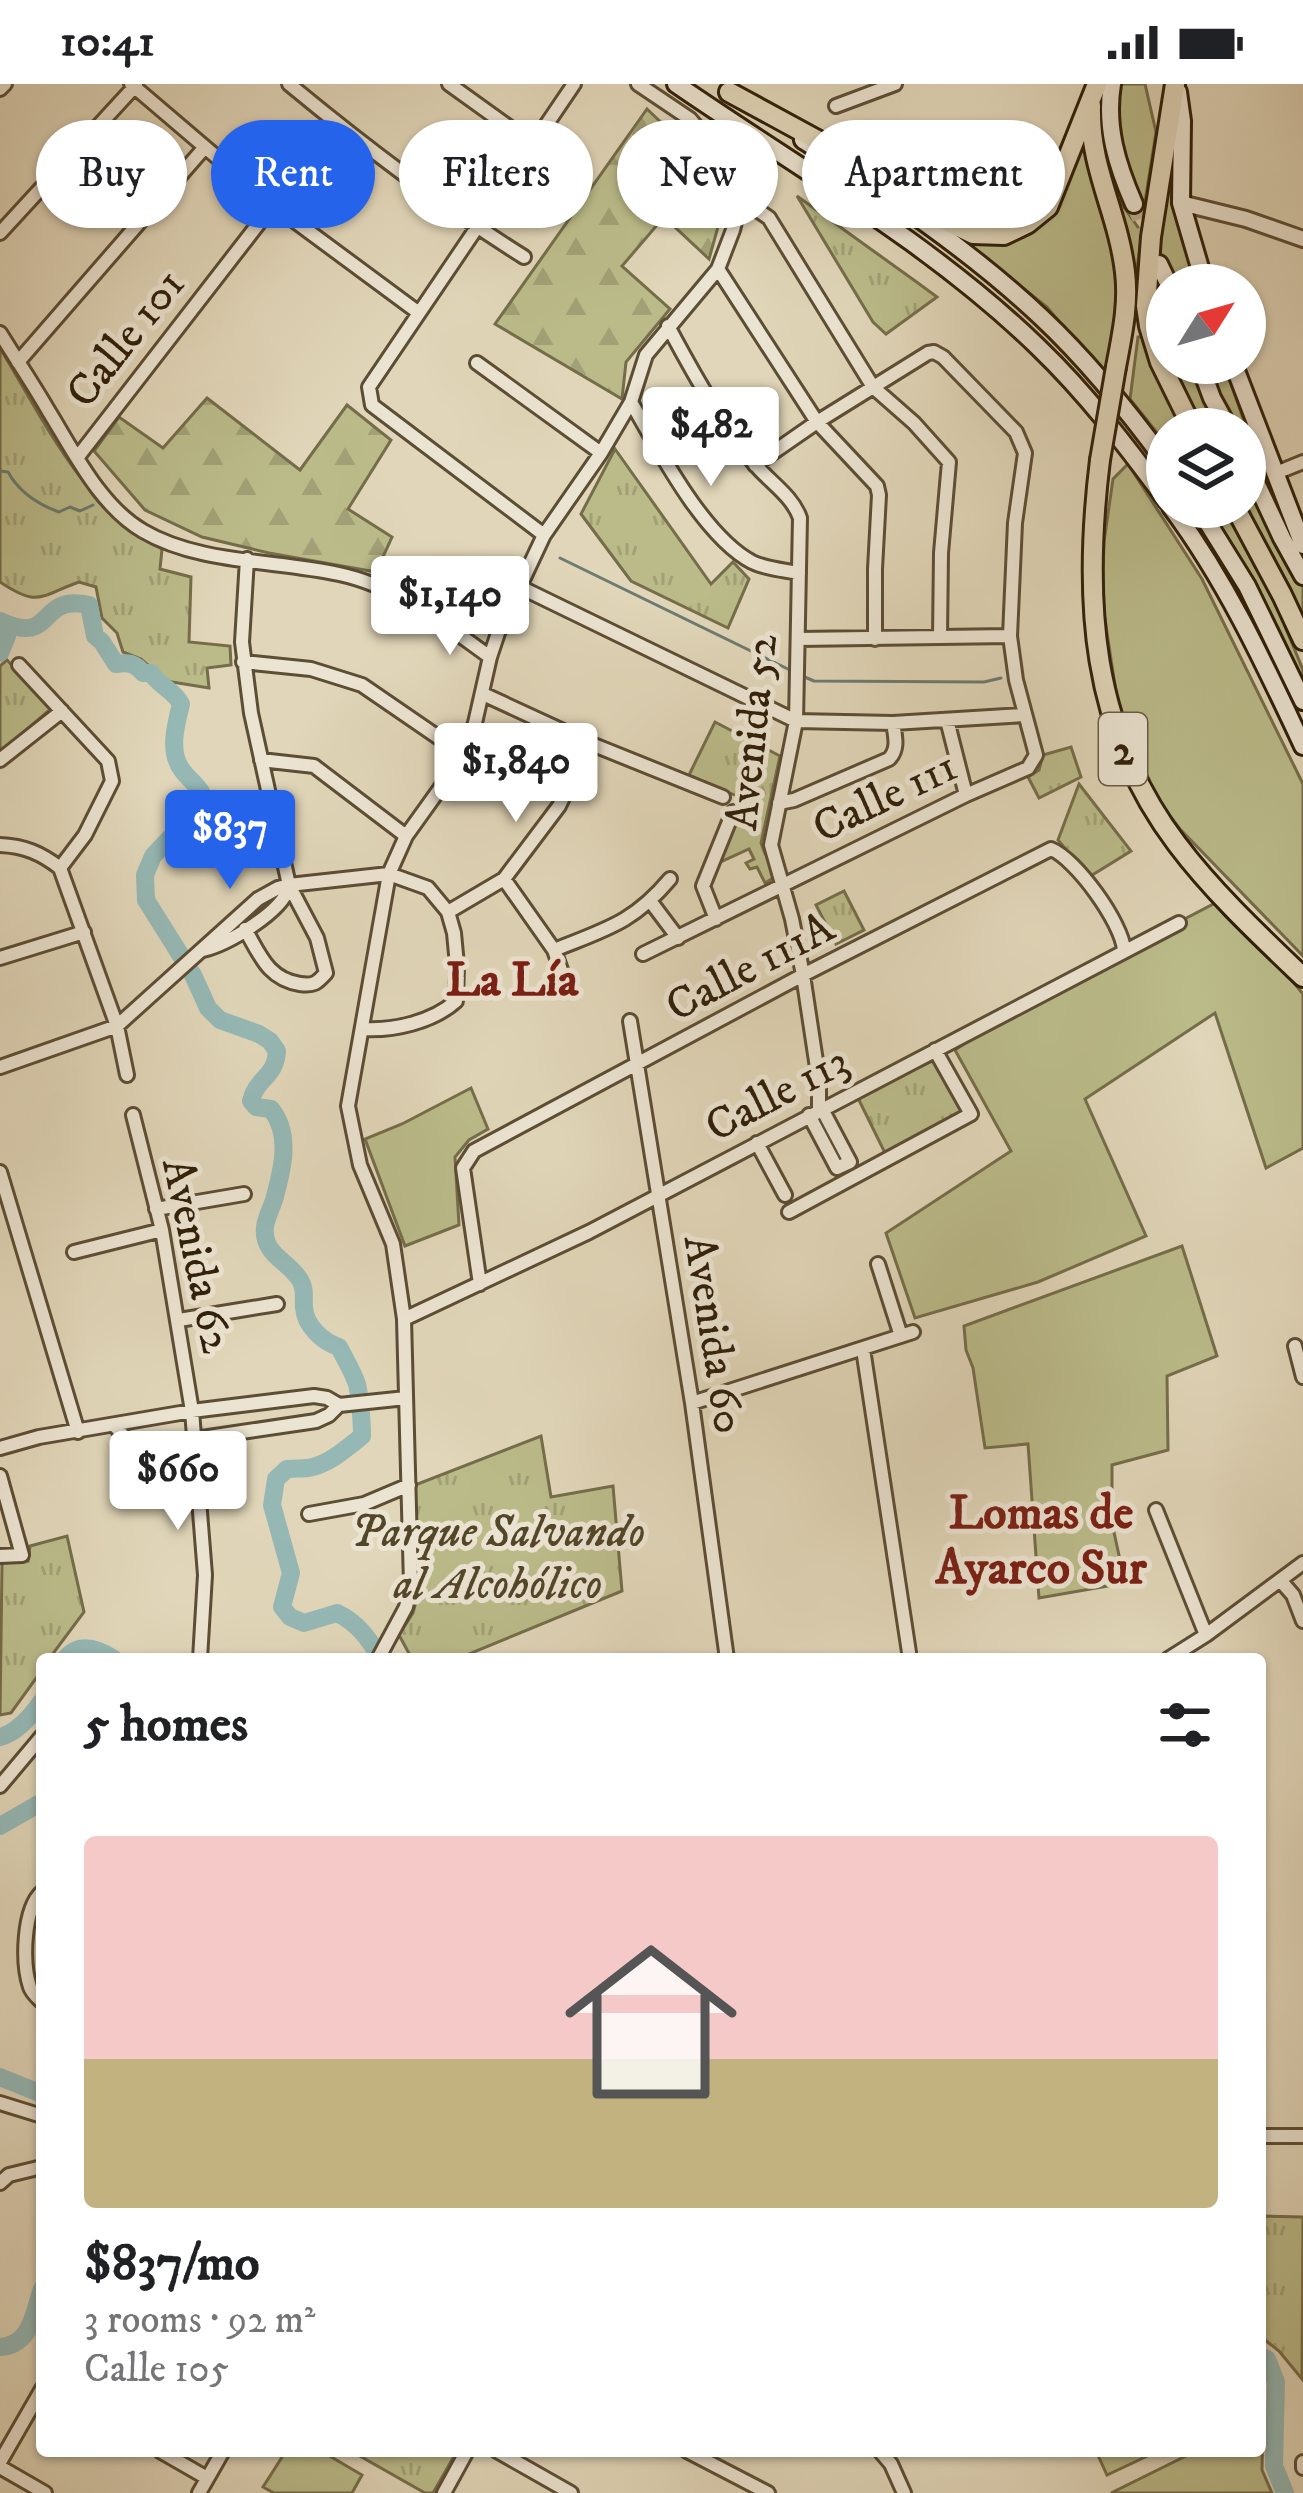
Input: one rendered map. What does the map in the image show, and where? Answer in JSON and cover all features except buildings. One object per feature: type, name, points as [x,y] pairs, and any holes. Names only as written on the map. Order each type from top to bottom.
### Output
[{"type":"highway","points":[[1176,84],[1146,287],[1149,326],[1183,408]]},
{"type":"highway","points":[[723,88],[832,148],[948,222],[974,234],[1004,235],[1048,207],[1094,88]]},
{"type":"highway","name":"2","points":[[1094,88],[1090,126],[1095,162],[1116,228],[1127,296],[1091,529],[1091,597],[1101,674],[1121,745],[1145,796],[1178,846],[1303,977]]},
{"type":"highway","points":[[1246,528],[1303,640]]},
{"type":"main road","points":[[676,84],[906,239],[1001,314],[1076,387],[1146,475]]},
{"type":"main road","points":[[1112,84],[1108,107],[1114,154],[1134,204]]},
{"type":"main road","points":[[1176,84],[1182,121],[1181,203],[1199,264]]},
{"type":"main road","points":[[723,88],[872,186],[989,272],[1094,370],[1146,437]]},
{"type":"main road","points":[[1241,384],[1303,545]]},
{"type":"main road","points":[[1266,464],[1276,473]]},
{"type":"main road","points":[[1276,473],[1271,494],[1282,538]]},
{"type":"main road","points":[[1266,504],[1303,576]]},
{"type":"main road","points":[[1186,528],[1232,601],[1303,746]]},
{"type":"main road","points":[[1211,528],[1247,586],[1303,700]]},
{"type":"street","points":[[289,84],[399,171]]},
{"type":"street","points":[[449,84],[499,120]]},
{"type":"street","points":[[550,120],[574,84]]},
{"type":"street","points":[[638,84],[691,120]]},
{"type":"street","points":[[836,106],[895,84]]},
{"type":"street","points":[[0,232],[134,85],[211,153]]},
{"type":"street","points":[[18,362],[205,148]]},
{"type":"street","points":[[1181,203],[1303,239]]},
{"type":"street","name":"Calle 101","points":[[76,458],[255,228]]},
{"type":"street","points":[[304,228],[419,313]]},
{"type":"street","points":[[475,228],[369,387],[372,405],[544,536]]},
{"type":"street","points":[[478,228],[524,257]]},
{"type":"street","points":[[381,1653],[406,1607],[411,1584],[404,1319],[393,1244],[360,1165],[348,1106],[388,874],[406,836],[464,755],[490,657],[544,536],[631,402],[641,365],[718,269],[733,228]]},
{"type":"street","points":[[775,228],[873,387],[949,462],[940,553],[940,638]]},
{"type":"street","points":[[718,269],[817,422],[877,486],[875,639]]},
{"type":"street","name":"Avenida 52","points":[[668,326],[755,465],[800,518],[796,721],[771,844],[802,975],[819,1081],[817,1112]]},
{"type":"street","points":[[0,332],[76,458],[117,509],[141,530],[206,555],[340,574],[374,584],[439,620],[490,657]]},
{"type":"street","points":[[520,587],[796,721],[1024,715],[1010,636],[1024,453],[1016,432],[943,357],[928,353],[755,465]]},
{"type":"street","points":[[477,363],[601,453]]},
{"type":"street","points":[[631,402],[694,506],[738,552],[760,566],[799,573]]},
{"type":"street","points":[[1276,473],[1303,462]]},
{"type":"street","points":[[245,929],[268,970],[285,982],[310,985],[326,973],[317,938],[290,886],[250,713],[244,662],[247,559]]},
{"type":"street","points":[[798,639],[1010,636]]},
{"type":"street","points":[[244,662],[311,669],[362,685],[464,755]]},
{"type":"street","points":[[19,665],[108,761],[112,781],[85,835],[60,868]]},
{"type":"street","points":[[483,694],[723,797]]},
{"type":"street","points":[[0,760],[62,711]]},
{"type":"street","name":"Calle 111","points":[[643,954],[1028,768],[1036,755],[1024,715]]},
{"type":"street","points":[[947,720],[966,795]]},
{"type":"street","points":[[779,803],[889,759],[896,745],[893,722]]},
{"type":"street","points":[[448,912],[504,879],[559,806],[589,742]]},
{"type":"street","points":[[261,760],[314,766],[406,836]]},
{"type":"street","points":[[716,919],[704,886],[733,812]]},
{"type":"street","points":[[0,845],[21,846],[60,868],[116,1026],[127,1075]]},
{"type":"street","name":"Calle 111A","points":[[480,1284],[463,1168],[474,1150],[802,975],[1052,849],[1059,851],[1115,922],[1124,950]]},
{"type":"street","points":[[0,1067],[116,1026],[258,899],[278,888],[388,874],[428,889],[448,912],[457,965],[456,1001],[414,1022],[363,1029]]},
{"type":"street","points":[[504,879],[554,950],[568,990]]},
{"type":"street","points":[[554,950],[632,917],[670,879]]},
{"type":"street","points":[[192,959],[245,929],[286,898],[290,886]]},
{"type":"street","points":[[651,902],[678,938]]},
{"type":"street","name":"Calle 113","points":[[404,1319],[589,1232],[1179,923]]},
{"type":"street","points":[[0,958],[84,932]]},
{"type":"street","name":"Avenida 60","points":[[630,1022],[692,1403],[726,1653]]},
{"type":"street","points":[[788,1212],[971,1114],[935,1050]]},
{"type":"street","name":"Avenida 62","points":[[133,1114],[161,1229],[192,1411],[205,1575],[203,1653]]},
{"type":"street","points":[[757,1143],[785,1196]]},
{"type":"street","points":[[0,1172],[78,1432]]},
{"type":"street","points":[[156,1208],[244,1194]]},
{"type":"street","points":[[74,1252],[161,1229]]},
{"type":"street","points":[[692,1403],[907,1334],[878,1264]]},
{"type":"street","points":[[179,1320],[277,1304]]},
{"type":"street","points":[[1294,1346],[1303,1377]]},
{"type":"street","points":[[863,1349],[909,1653]]},
{"type":"street","points":[[0,1448],[192,1411],[314,1396],[344,1404],[406,1398]]},
{"type":"street","points":[[114,1426],[141,1447],[316,1421],[344,1404]]},
{"type":"street","points":[[0,1476],[22,1555],[0,1556]]},
{"type":"street","points":[[309,1514],[364,1504],[409,1485]]},
{"type":"street","points":[[1156,1510],[1206,1635]]},
{"type":"street","points":[[1178,1653],[1303,1563]]},
{"type":"street","points":[[1280,1580],[1294,1594],[1303,1621]]},
{"type":"street","points":[[0,1786],[36,1743]]},
{"type":"street","points":[[36,1897],[26,1932],[31,1990],[36,1995]]},
{"type":"street","points":[[0,2103],[36,2114]]},
{"type":"street","points":[[1266,2136],[1303,2136]]},
{"type":"street","points":[[3,2176],[36,2168]]},
{"type":"street","points":[[36,2400],[0,2465],[45,2493]]},
{"type":"street","points":[[170,2457],[207,2478]]},
{"type":"street","points":[[199,2493],[219,2457]]},
{"type":"street","points":[[443,2493],[464,2457]]},
{"type":"street","points":[[508,2457],[571,2493]]},
{"type":"street","points":[[699,2457],[768,2493]]},
{"type":"street","points":[[885,2457],[904,2493]]},
{"type":"green space","points":[[1114,84],[1145,84],[1156,132],[1145,202],[1137,202],[1119,160]]},
{"type":"green space","points":[[647,109],[658,120],[639,120]]},
{"type":"green space","points":[[1084,115],[1117,260],[1117,309],[1106,377],[1047,307],[954,233],[986,244],[1009,241],[1031,228],[1065,228],[1065,156]]},
{"type":"green space","points":[[617,151],[617,228],[655,228],[622,266],[670,309],[626,362],[622,399],[495,324],[563,228],[593,228],[593,185]]},
{"type":"green space","points":[[1167,163],[1191,264],[1152,264]]},
{"type":"green space","points":[[1112,190],[1142,233],[1134,288]]},
{"type":"green space","points":[[676,228],[718,228],[709,259]]},
{"type":"green space","points":[[816,228],[841,228],[937,297],[886,334],[873,322]]},
{"type":"green space","points":[[1138,337],[1146,337],[1146,384],[1168,384],[1180,408],[1146,408],[1146,419],[1130,399]]},
{"type":"green space","points":[[0,348],[88,487],[134,532],[162,549],[160,569],[191,577],[189,642],[230,646],[231,665],[207,668],[209,688],[166,681],[141,659],[123,652],[117,633],[102,618],[96,587],[79,582],[32,597],[0,582]]},
{"type":"green space","points":[[1177,384],[1231,384],[1239,408],[1189,408]]},
{"type":"green space","points":[[207,398],[300,470],[347,405],[391,440],[348,509],[392,537],[376,572],[202,537],[145,510],[94,451],[119,417],[163,448]]},
{"type":"green space","points":[[615,449],[711,584],[733,562],[749,579],[728,628],[631,581],[581,514]]},
{"type":"green space","points":[[1128,464],[1146,492],[1146,528],[1169,528],[1202,579],[1303,784],[1303,956],[1180,829],[1156,798],[1134,751],[1116,692],[1102,600],[1113,479]]},
{"type":"green space","points":[[1266,485],[1303,580],[1303,627],[1252,528],[1266,528]]},
{"type":"green space","points":[[1220,528],[1241,528],[1303,670],[1303,680],[1249,573]]},
{"type":"green space","points":[[7,660],[52,708],[0,752],[0,666]]},
{"type":"green space","points":[[715,722],[780,756],[761,843],[775,877],[765,883],[757,867],[750,869],[746,863],[754,859],[749,849],[716,864],[735,818],[742,818],[748,801],[689,775]]},
{"type":"green space","points":[[1071,747],[1081,777],[1039,798],[1028,777],[1039,770],[1043,755]]},
{"type":"green space","points":[[1079,784],[1131,851],[1089,877],[1058,840]]},
{"type":"green space","points":[[844,891],[864,930],[836,944],[816,905]]},
{"type":"green space","points":[[1225,898],[1303,994],[1303,1148],[1266,1168],[1215,1013],[1085,1099],[1146,1236],[1038,1282],[915,1318],[886,1233],[1011,1151],[955,1050],[1035,997]]},
{"type":"green space","points":[[935,1060],[962,1112],[885,1153],[855,1092]]},
{"type":"green space","points":[[471,1088],[488,1129],[469,1140],[455,1157],[459,1225],[405,1246],[365,1139]]},
{"type":"green space","points":[[1182,1246],[1217,1356],[1167,1376],[1168,1450],[1112,1465],[1112,1523],[1125,1583],[1039,1598],[1028,1444],[985,1448],[964,1326]]},
{"type":"green space","name":"Parque Salvando al Alcohólico","points":[[541,1436],[551,1497],[613,1486],[622,1591],[472,1653],[409,1653],[399,1635],[413,1613],[419,1590],[415,1485]]},
{"type":"green space","points":[[67,1536],[84,1612],[53,1653],[36,1653],[36,1678],[11,1713],[0,1715],[2,1563],[28,1561],[30,1546]]},
{"type":"green space","points":[[1266,2216],[1303,2217],[1302,2379],[1266,2341]]},
{"type":"green space","points":[[282,2457],[331,2457],[362,2475],[352,2493],[274,2493],[263,2487]]},
{"type":"green space","points":[[362,2457],[454,2457],[433,2493],[425,2493]]},
{"type":"green space","points":[[1099,2457],[1145,2457],[1107,2475]]},
{"type":"green space","points":[[1184,2457],[1262,2457],[1262,2470],[1272,2493],[1111,2493]]},
{"type":"waterway","points":[[0,471],[8,472],[29,496],[59,512],[93,505]]},
{"type":"waterway","points":[[560,558],[792,671]]},
{"type":"waterway","points":[[0,621],[30,628],[61,606],[89,605],[95,636],[116,664],[131,664],[151,673],[181,704],[175,755],[201,792],[205,810],[194,825],[170,838],[153,856],[145,875],[146,900],[208,1008],[220,1020],[259,1034],[277,1051],[273,1067],[251,1101],[256,1107],[271,1109],[283,1142],[265,1237],[302,1283],[311,1327],[339,1347],[360,1402],[362,1436],[323,1463],[287,1469],[276,1479],[272,1505],[291,1573],[282,1607],[304,1623],[337,1613],[362,1632],[377,1653]]},
{"type":"waterway","points":[[0,621],[7,636],[0,653]]},
{"type":"waterway","points":[[800,675],[814,681],[984,682],[1001,678]]},
{"type":"waterway","points":[[72,1653],[88,1648],[103,1653]]},
{"type":"waterway","points":[[0,1737],[18,1728],[36,1708]]},
{"type":"waterway","points":[[0,1826],[36,1805]]},
{"type":"waterway","points":[[0,2077],[36,2092]]},
{"type":"waterway","points":[[0,2347],[25,2335],[36,2308]]},
{"type":"waterway","points":[[1266,2359],[1276,2382],[1274,2466],[1285,2493]]},
{"type":"tunnel","points":[[1134,204],[1152,247]]},
{"type":"district","name":"La Lía","points":[[512,978]]},
{"type":"district","name":"Lomas de Ayarco Sur","points":[[1041,1538]]}]
